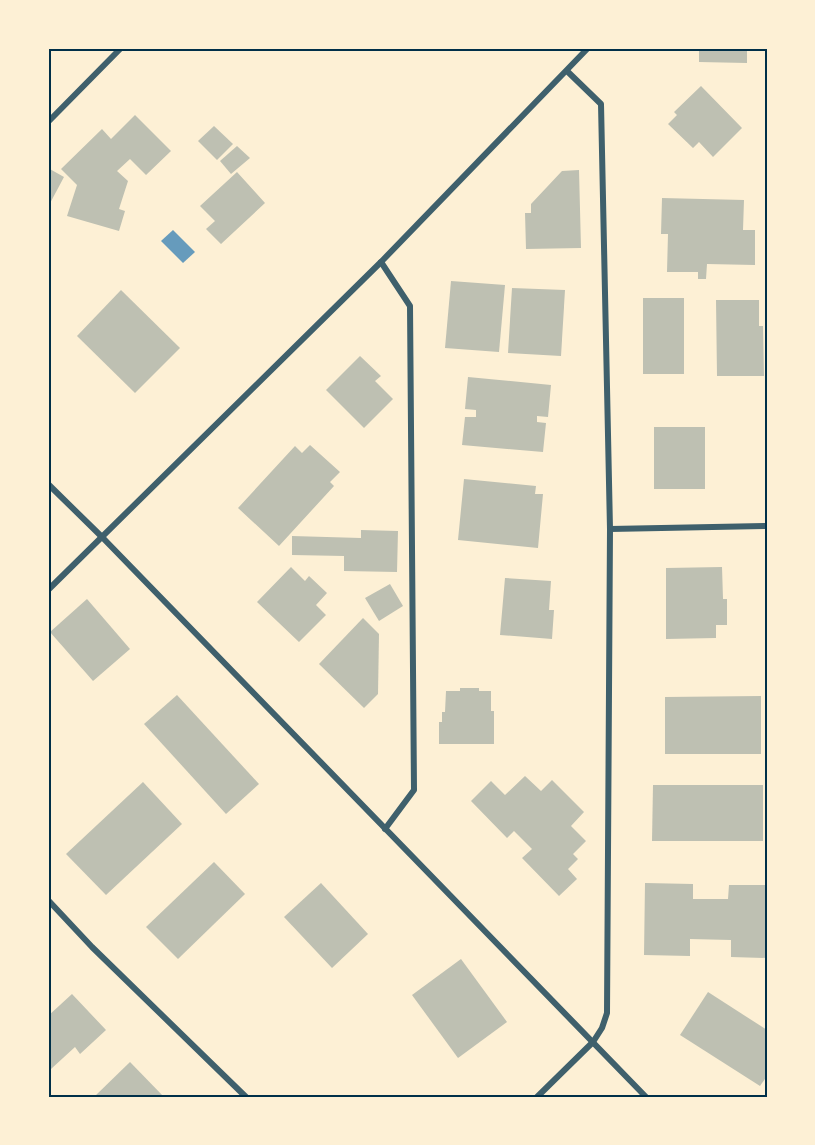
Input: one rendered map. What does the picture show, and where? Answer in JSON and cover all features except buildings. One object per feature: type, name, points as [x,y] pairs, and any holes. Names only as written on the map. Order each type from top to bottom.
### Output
[{"type":"street","points":[[48,122],[121,48]]},
{"type":"street","points":[[48,590],[381,262],[588,48]]},
{"type":"street","points":[[537,1097],[593,1042],[602,1028],[607,1013],[610,529],[601,104],[567,70]]},
{"type":"street","points":[[381,262],[410,306],[414,766],[414,790],[385,829]]},
{"type":"street","points":[[48,484],[646,1097]]},
{"type":"street","points":[[610,529],[767,526]]},
{"type":"street","points":[[48,900],[92,947],[246,1097]]},
{"type":"water","points":[[173,230],[195,252],[183,263],[161,241]]}]
